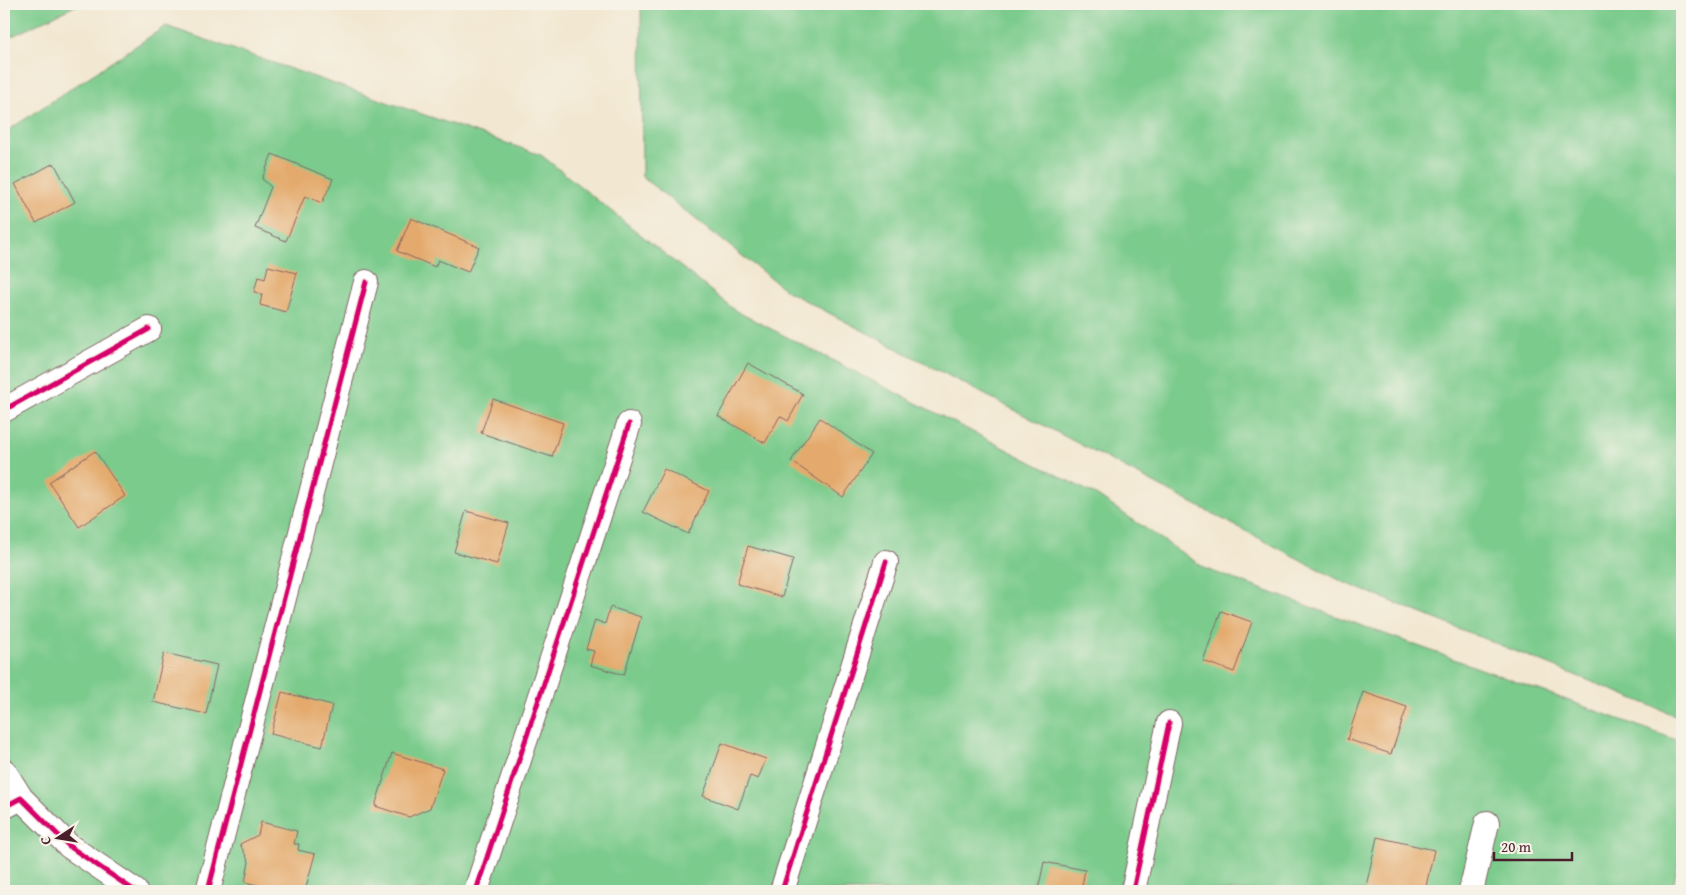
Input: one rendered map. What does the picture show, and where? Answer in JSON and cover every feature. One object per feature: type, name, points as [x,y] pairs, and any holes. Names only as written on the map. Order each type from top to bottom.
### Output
[{"type":"street","points":[[208,891],[366,282]]},
{"type":"street","points":[[4,410],[149,328]]},
{"type":"street","points":[[476,891],[629,424]]},
{"type":"street","points":[[782,891],[886,562]]},
{"type":"street","points":[[1134,891],[1169,723]]},
{"type":"street","points":[[4,771],[12,803],[69,846],[135,891]]},
{"type":"street","points":[[1471,891],[1487,823]]},
{"type":"green space","points":[[4,4],[79,4],[4,40]]},
{"type":"green space","points":[[641,4],[1682,4],[1682,718],[1343,582],[787,291],[642,177]]},
{"type":"green space","points":[[166,26],[541,155],[736,311],[1096,495],[1206,569],[1682,742],[1682,845],[1672,891],[4,891],[4,133]]},
{"type":"building","points":[[272,154],[333,179],[322,203],[305,196],[286,241],[255,228],[271,187],[262,179]]},
{"type":"building","points":[[54,163],[75,202],[36,223],[15,184]]},
{"type":"building","points":[[411,218],[479,247],[468,272],[438,260],[435,267],[397,251]]},
{"type":"building","points":[[268,266],[297,273],[286,312],[260,305],[262,294],[254,292],[258,277],[265,279]]},
{"type":"building","points":[[748,363],[803,394],[788,421],[780,416],[765,443],[718,416]]},
{"type":"building","points":[[493,399],[563,423],[552,457],[481,433]]},
{"type":"building","points":[[820,418],[872,454],[843,497],[791,461]]},
{"type":"building","points":[[95,451],[125,496],[79,527],[49,482]]},
{"type":"building","points":[[664,469],[709,491],[688,534],[643,512]]},
{"type":"building","points":[[466,511],[509,523],[497,564],[454,552]]},
{"type":"building","points":[[748,546],[793,559],[782,597],[737,584]]},
{"type":"building","points":[[610,607],[641,617],[624,675],[590,665],[594,651],[586,649],[595,620],[605,624]]},
{"type":"building","points":[[1221,611],[1252,622],[1234,672],[1203,661]]},
{"type":"building","points":[[164,653],[217,665],[206,714],[153,702]]},
{"type":"building","points":[[282,692],[332,705],[322,747],[271,734]]},
{"type":"building","points":[[1363,692],[1407,707],[1391,754],[1347,739]]},
{"type":"building","points":[[722,743],[766,759],[758,779],[750,776],[738,809],[703,796]]},
{"type":"building","points":[[392,753],[443,769],[430,808],[409,817],[375,806]]},
{"type":"building","points":[[261,822],[297,831],[294,844],[299,844],[298,850],[315,854],[305,891],[282,891],[245,882],[249,862],[240,844],[258,835]]},
{"type":"building","points":[[1377,837],[1434,850],[1425,891],[1365,891]]},
{"type":"building","points":[[1044,862],[1085,870],[1081,891],[1038,891]]},
{"type":"cycle path","points":[[208,891],[366,282]]},
{"type":"cycle path","points":[[4,410],[149,329]]},
{"type":"cycle path","points":[[476,891],[629,424]]},
{"type":"cycle path","points":[[782,891],[886,562]]},
{"type":"cycle path","points":[[1133,891],[1169,723]]},
{"type":"cycle path","points":[[4,807],[21,798],[69,846],[135,891]]}]
